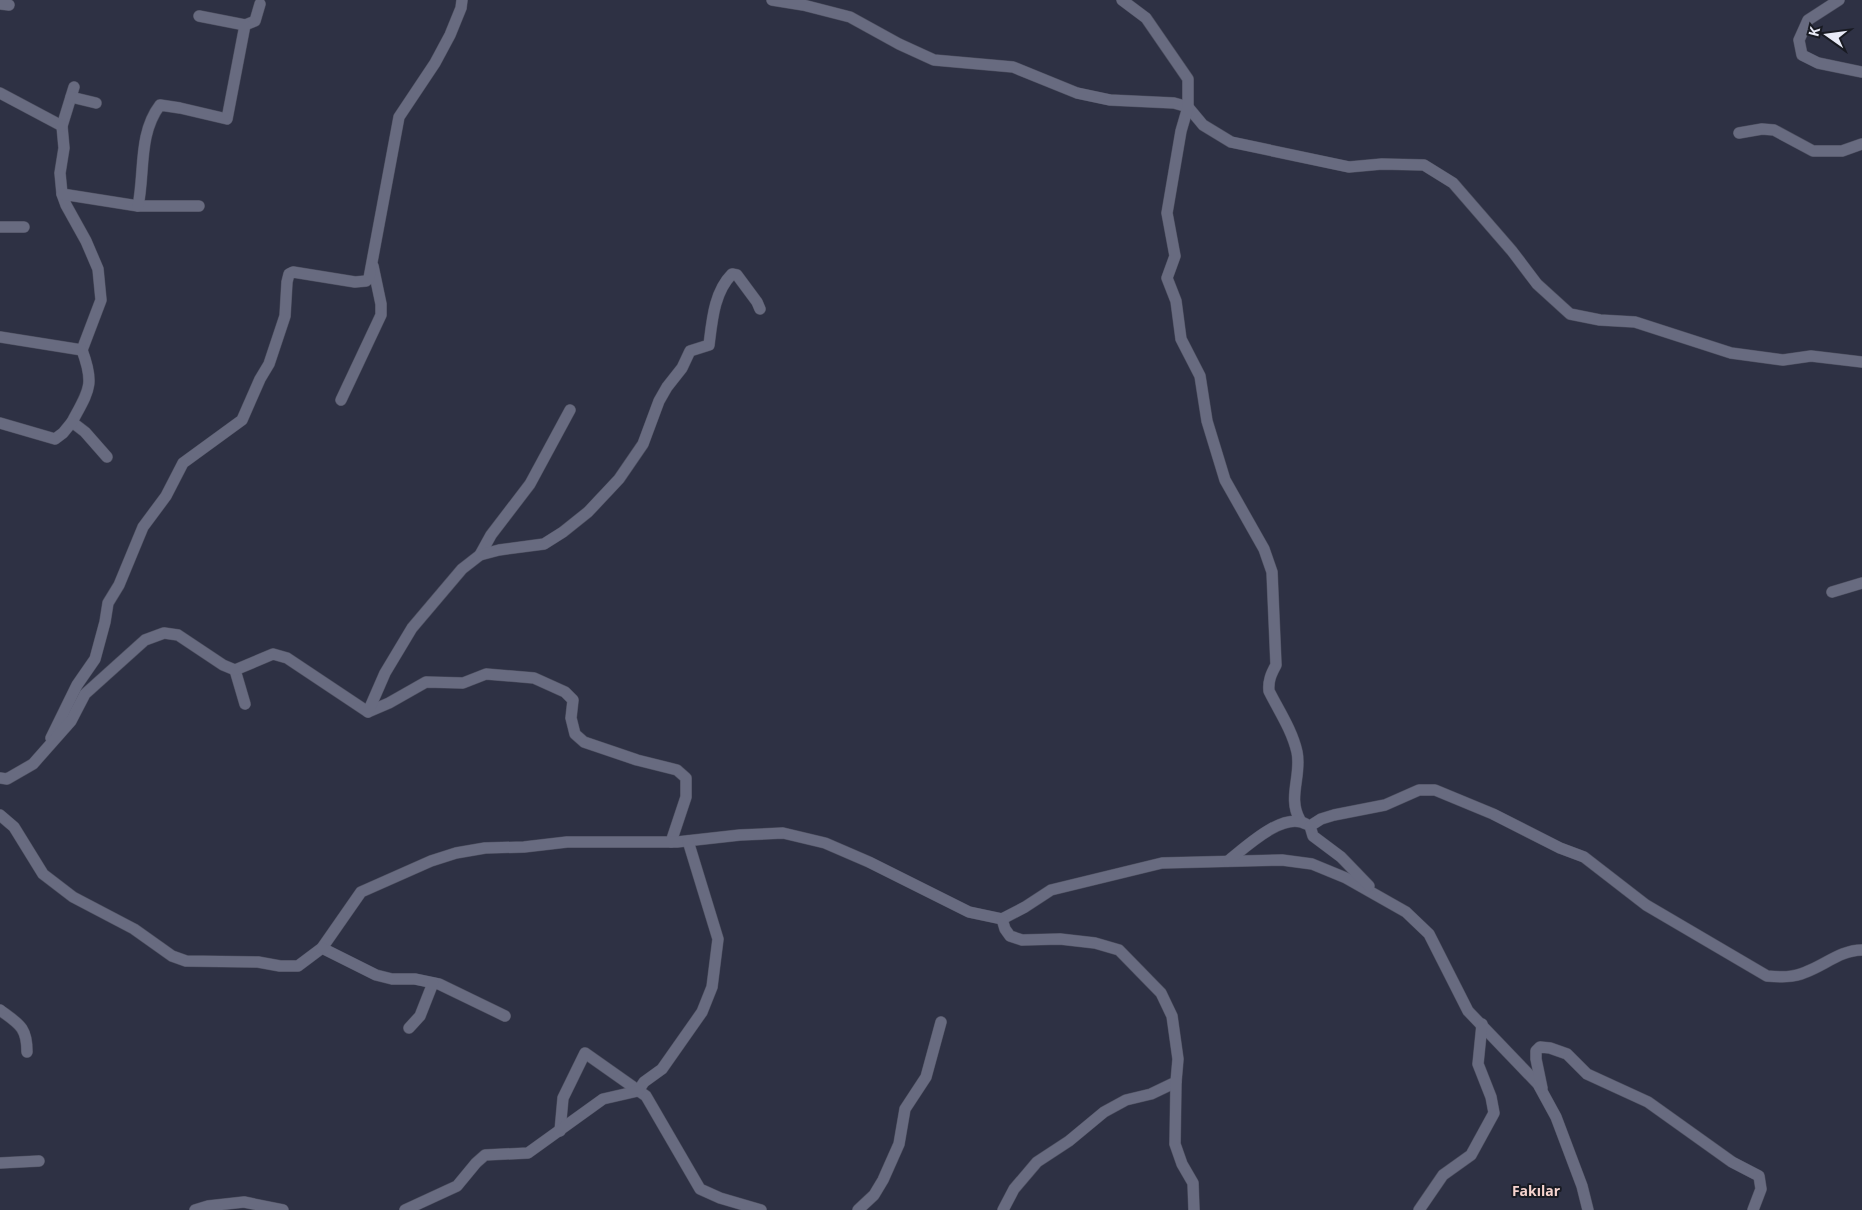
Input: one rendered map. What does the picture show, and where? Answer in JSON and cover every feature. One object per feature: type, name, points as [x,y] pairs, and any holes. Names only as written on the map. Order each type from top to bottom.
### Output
[{"type":"street","points":[[50,746],[48,742],[77,685],[95,659],[108,603],[119,585],[143,527],[166,496],[183,463],[242,420],[253,392],[272,356],[284,316],[289,274],[293,272],[355,282],[366,281],[368,278],[399,117],[443,49],[461,8],[462,0]]},
{"type":"street","points":[[772,0],[796,2],[850,17],[899,44],[934,60],[1013,67],[1077,93],[1110,100],[1174,103],[1188,107],[1203,125],[1231,142],[1350,167],[1382,164],[1424,165],[1453,182],[1512,251],[1537,284],[1570,314],[1600,320],[1635,322],[1731,354],[1783,360],[1811,356],[1862,362]]},
{"type":"street","points":[[1122,0],[1146,18],[1188,79],[1188,107],[1181,131],[1166,213],[1175,256],[1167,278],[1176,300],[1181,339],[1200,376],[1207,421],[1225,480],[1264,549],[1272,572],[1276,665],[1270,674],[1268,686],[1292,737],[1297,753],[1294,794],[1295,812],[1313,836],[1341,857],[1379,896]]},
{"type":"street","points":[[1838,0],[1808,20],[1799,40],[1802,55],[1818,63],[1862,72]]},
{"type":"street","points":[[199,16],[245,25],[255,21],[260,4]]},
{"type":"street","points":[[138,206],[142,185],[146,136],[152,115],[160,105],[228,119],[245,25]]},
{"type":"street","points":[[0,423],[55,439],[72,422],[91,383],[82,350],[101,300],[98,269],[86,241],[66,205],[62,194],[60,173],[64,148],[62,126],[73,92],[96,103]]},
{"type":"street","points":[[0,93],[62,126]]},
{"type":"street","points":[[1738,134],[1762,129],[1774,130],[1813,151],[1842,151],[1862,144]]},
{"type":"street","points":[[62,194],[138,206],[199,206]]},
{"type":"street","points":[[0,227],[24,227]]},
{"type":"street","points":[[341,400],[381,315],[381,304],[372,260]]},
{"type":"street","points":[[480,555],[499,550],[544,544],[588,512],[619,479],[643,444],[666,387],[682,368],[690,351],[709,345],[718,296],[723,283],[732,274],[738,274],[760,309]]},
{"type":"street","points":[[0,336],[82,350]]},
{"type":"street","points":[[368,712],[385,673],[412,628],[462,570],[480,555],[491,535],[530,484],[570,410]]},
{"type":"street","points":[[72,422],[85,432],[107,458]]},
{"type":"street","points":[[1832,592],[1862,583]]},
{"type":"street","points":[[0,778],[7,779],[33,764],[71,721],[84,694],[145,640],[164,633],[178,635],[223,665],[235,670],[273,654],[287,658],[368,712]]},
{"type":"street","points":[[235,670],[245,704]]},
{"type":"street","points":[[368,712],[389,703],[426,682],[463,683],[486,674],[534,678],[565,692],[573,700],[571,718],[575,734],[584,742],[636,760],[677,770],[686,778],[686,798],[671,842]]},
{"type":"street","points":[[1228,861],[1281,822],[1305,823],[1385,805],[1419,790],[1435,790],[1492,814],[1560,848],[1584,857],[1646,905],[1767,976],[1788,977],[1806,973],[1830,959],[1854,950],[1862,950]]},
{"type":"street","points":[[0,815],[14,827],[43,874],[73,897],[134,929],[172,956],[186,961],[258,962],[280,966],[298,966],[322,948],[362,892],[431,861],[456,853],[485,848],[524,847],[567,842],[671,842],[783,833],[824,843],[869,862],[969,912],[1002,919],[1051,890],[1162,863],[1282,860],[1312,864],[1346,878],[1406,912],[1429,934],[1468,1011],[1538,1084],[1544,1094],[1563,1134],[1582,1186],[1588,1210]]},
{"type":"street","points":[[405,1210],[457,1186],[485,1155],[528,1153],[603,1099],[638,1091],[644,1082],[662,1069],[702,1012],[712,987],[718,940],[688,841]]},
{"type":"street","points":[[1002,919],[1005,929],[1010,936],[1022,940],[1060,939],[1087,942],[1118,950],[1161,992],[1172,1016],[1178,1060],[1175,1144],[1182,1164],[1193,1183],[1194,1210]]},
{"type":"street","points":[[322,948],[376,975],[392,979],[415,979],[440,984],[505,1016]]},
{"type":"street","points":[[409,1028],[420,1016],[433,983]]},
{"type":"street","points":[[0,1010],[20,1024],[27,1038],[27,1052]]},
{"type":"street","points":[[858,1210],[874,1195],[899,1144],[905,1109],[926,1077],[940,1022]]},
{"type":"street","points":[[1419,1210],[1443,1175],[1471,1156],[1494,1113],[1491,1097],[1478,1064],[1482,1024]]},
{"type":"street","points":[[1544,1094],[1536,1059],[1536,1051],[1540,1047],[1550,1048],[1567,1054],[1587,1074],[1648,1102],[1732,1162],[1759,1176],[1761,1189],[1753,1210]]},
{"type":"street","points":[[560,1131],[563,1098],[585,1053],[646,1096],[700,1189],[720,1198],[761,1210]]},
{"type":"street","points":[[1004,1210],[1014,1189],[1037,1162],[1070,1141],[1104,1112],[1126,1100],[1151,1094],[1176,1082]]},
{"type":"street","points":[[0,1162],[39,1161]]},
{"type":"street","points":[[194,1210],[208,1206],[244,1202],[283,1210]]},
{"type":"district","name":"Fakılar","points":[[1536,1191]]}]
